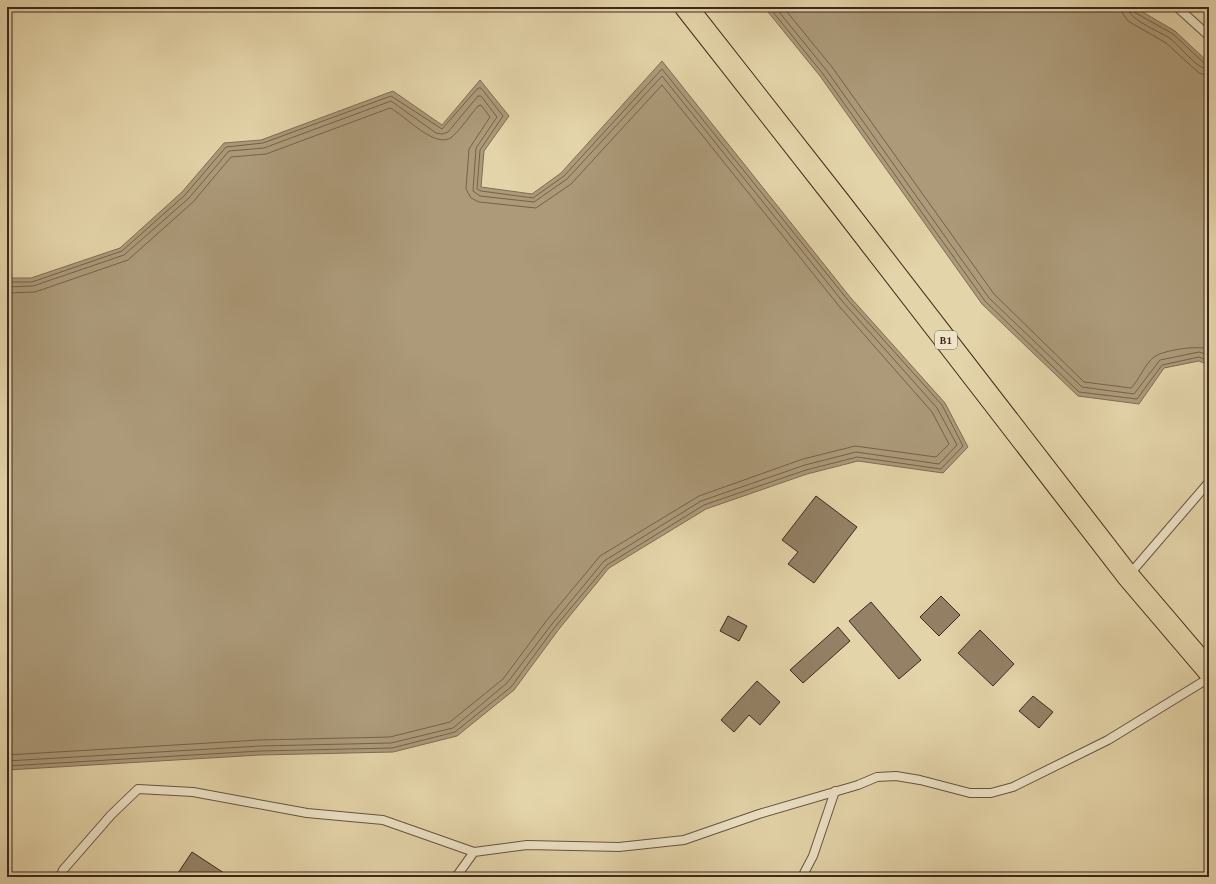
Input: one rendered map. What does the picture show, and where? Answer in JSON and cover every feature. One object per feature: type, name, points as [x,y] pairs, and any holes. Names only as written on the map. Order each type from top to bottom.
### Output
[{"type":"main road","name":"B1","points":[[686,7],[839,202],[1128,576],[1209,671]]},
{"type":"lane","points":[[1177,7],[1209,36]]},
{"type":"lane","points":[[1128,576],[1209,482]]},
{"type":"lane","points":[[60,877],[64,870],[111,816],[138,789],[193,792],[307,813],[384,820],[474,852],[526,845],[619,847],[684,840],[835,791],[858,785],[877,777],[896,776],[970,793],[991,793],[1013,786],[1108,740],[1209,678]]},
{"type":"lane","points":[[802,877],[813,856],[835,791]]},
{"type":"lane","points":[[456,877],[474,852]]},
{"type":"water","points":[[764,7],[1134,7],[1175,31],[1209,63],[1209,365],[1199,361],[1164,368],[1139,404],[1078,396],[982,304],[820,76]]},
{"type":"water","points":[[662,61],[850,297],[945,403],[968,447],[943,473],[858,461],[807,474],[706,509],[609,568],[559,629],[514,690],[457,736],[393,752],[260,755],[7,770],[7,278],[31,278],[120,248],[182,192],[224,143],[261,140],[393,91],[442,125],[480,80],[509,116],[484,151],[481,187],[532,194],[561,173]]},
{"type":"building","points":[[816,496],[857,527],[814,583],[788,564],[798,552],[782,540]]},
{"type":"building","points":[[941,596],[960,615],[939,636],[920,617]]},
{"type":"building","points":[[871,602],[921,660],[899,679],[849,621]]},
{"type":"building","points":[[728,616],[747,626],[739,641],[720,631]]},
{"type":"building","points":[[838,627],[850,641],[803,683],[790,670]]},
{"type":"building","points":[[980,630],[1014,664],[993,686],[958,653]]},
{"type":"building","points":[[757,681],[780,702],[760,725],[749,715],[734,732],[721,720]]},
{"type":"building","points":[[1033,696],[1053,712],[1039,728],[1019,711]]},
{"type":"building","points":[[192,852],[230,877],[176,876]]}]
